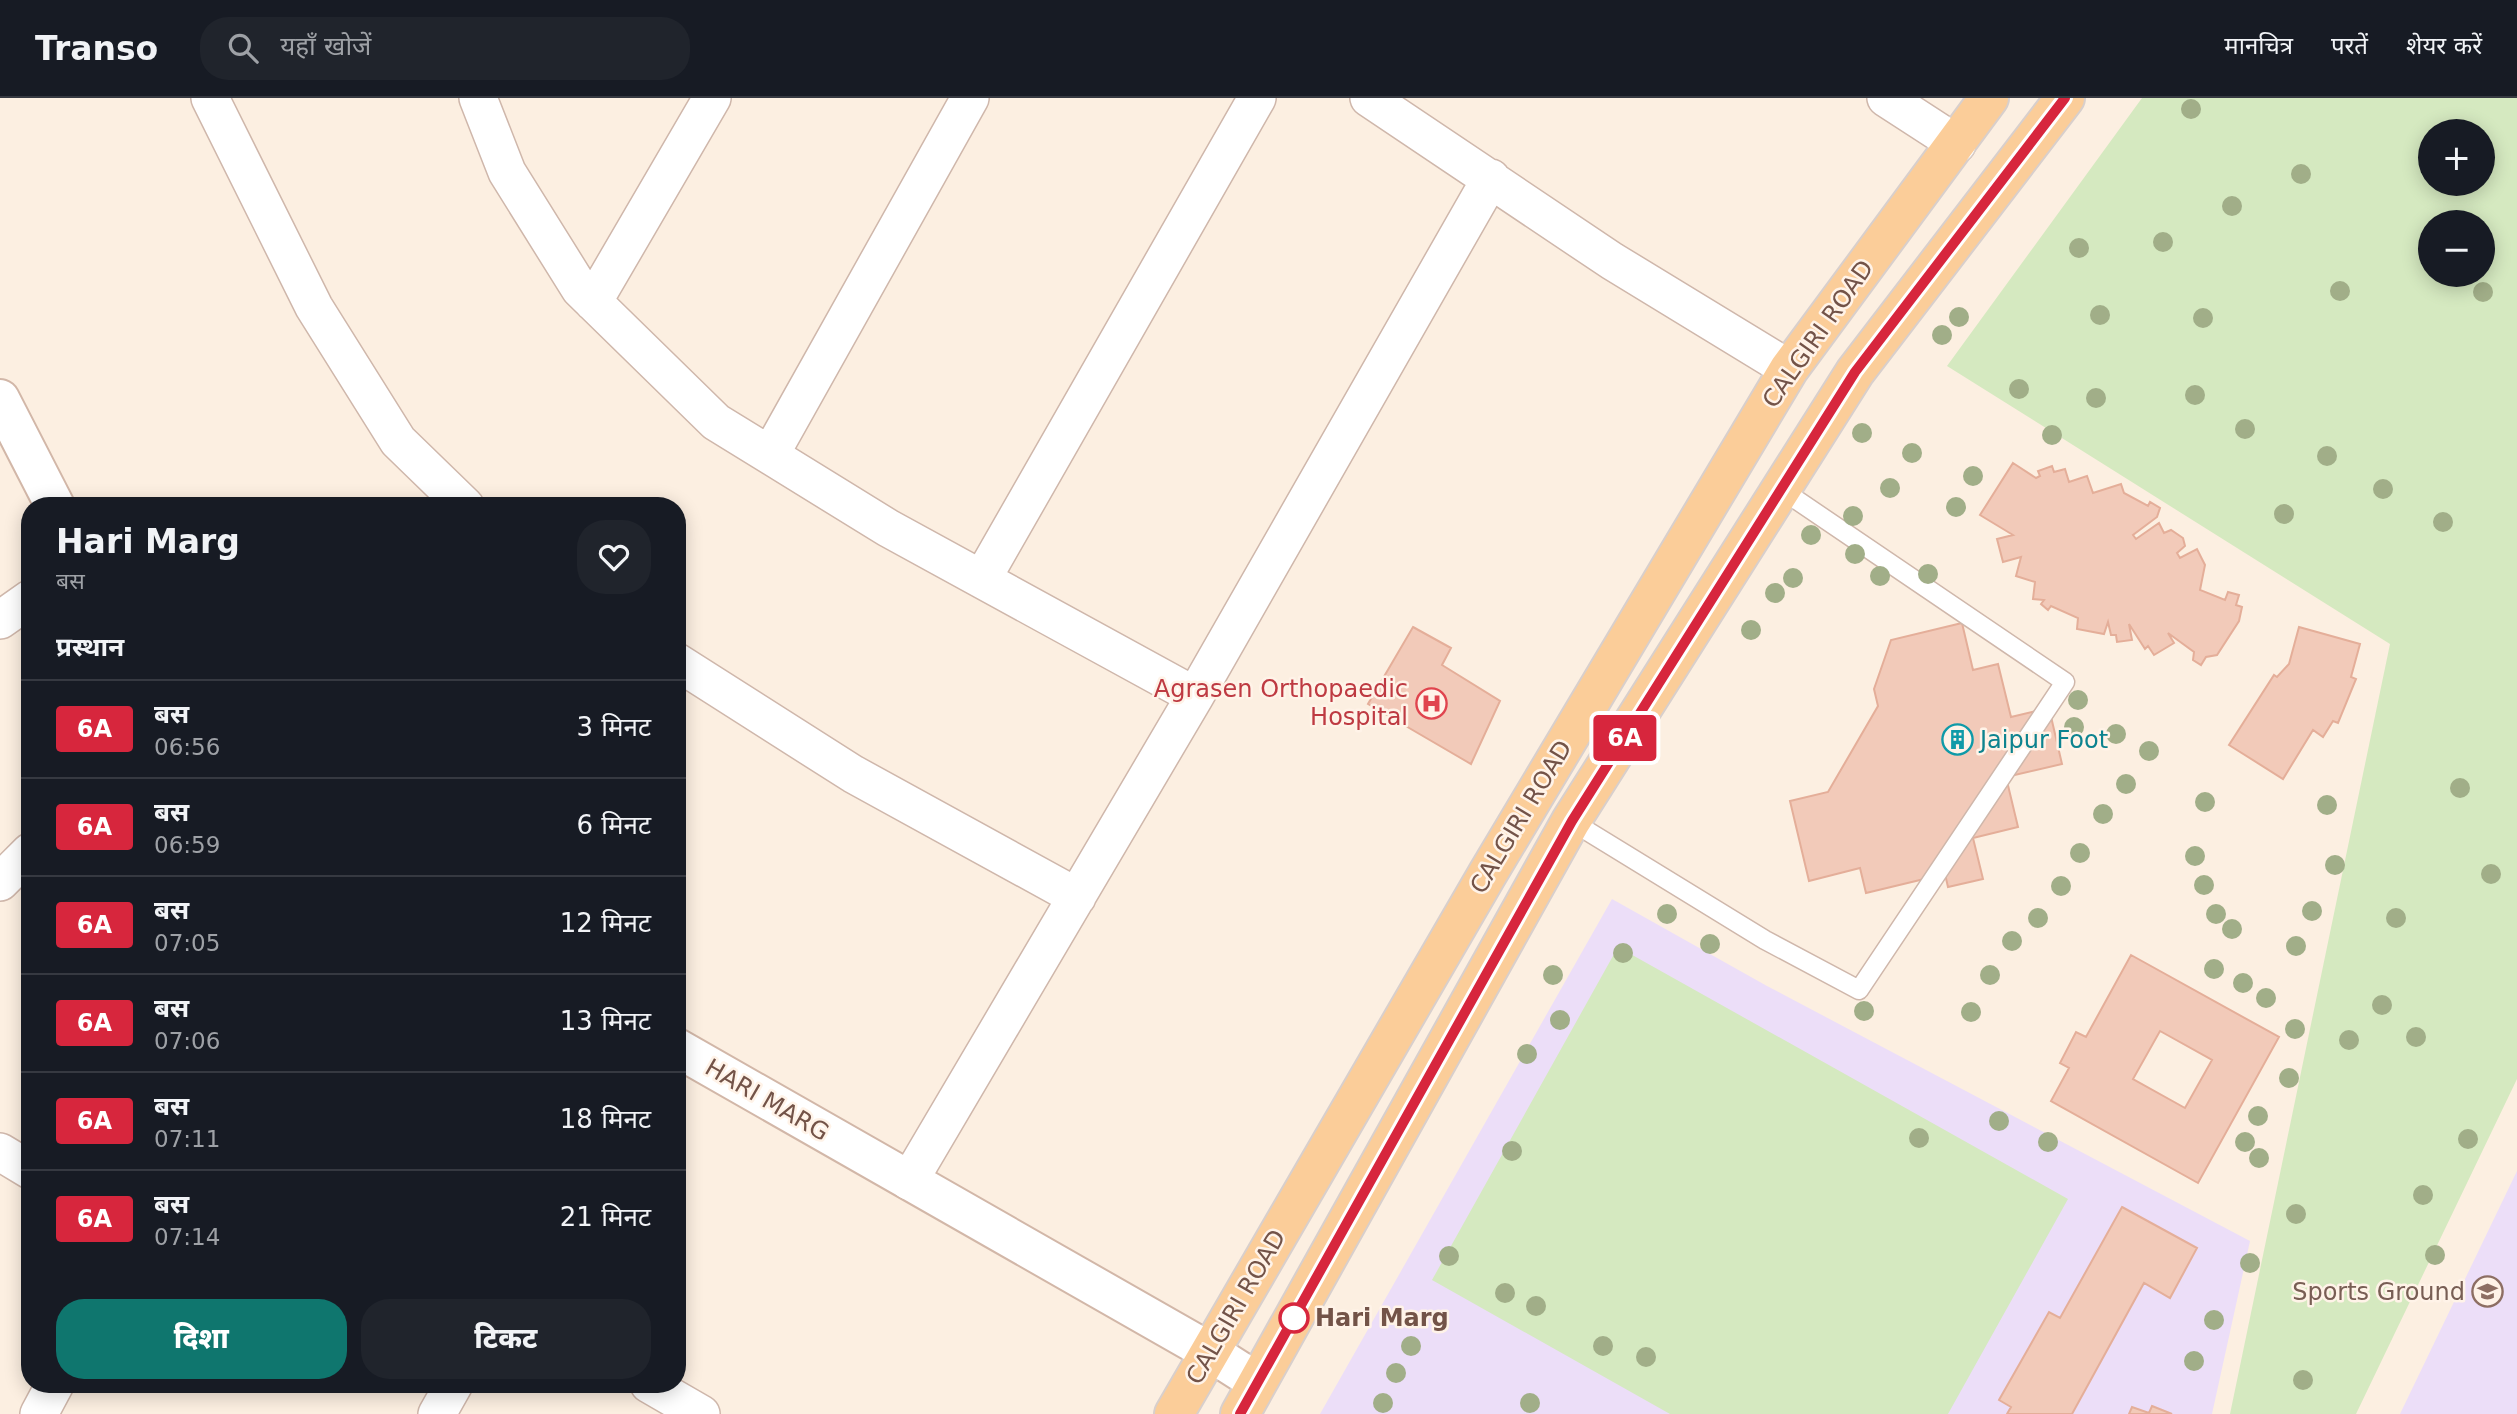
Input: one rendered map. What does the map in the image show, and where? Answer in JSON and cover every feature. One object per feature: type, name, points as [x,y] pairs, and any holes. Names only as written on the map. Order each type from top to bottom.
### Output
[{"type":"main road","name":"CALGIRI ROAD","points":[[1174,1414],[1488,873],[1788,369],[1989,98]]},
{"type":"main road","name":"CALGIRI ROAD","points":[[1249,1398],[1572,821],[1855,372],[2065,98]]},
{"type":"street","points":[[211,98],[328,330],[398,442],[456,497]]},
{"type":"street","points":[[478,98],[507,172],[580,289],[716,422],[888,528],[1195,696]]},
{"type":"street","points":[[593,302],[712,98]]},
{"type":"street","points":[[770,455],[970,98]]},
{"type":"street","points":[[982,579],[1257,98]]},
{"type":"street","points":[[1369,98],[1612,261],[1788,369]]},
{"type":"street","points":[[1886,98],[1956,144]]},
{"type":"street","points":[[909,1181],[1195,696],[1491,178]]},
{"type":"street","points":[[0,399],[50,497]]},
{"type":"street","points":[[0,620],[21,605]]},
{"type":"street","points":[[686,668],[853,774],[1077,897]]},
{"type":"street","points":[[0,883],[21,861]]},
{"type":"street","name":"HARI MARG","points":[[686,1053],[1210,1352],[1249,1398]]},
{"type":"street","points":[[0,1152],[21,1165]]},
{"type":"street","points":[[39,1414],[50,1393]]},
{"type":"street","points":[[437,1414],[449,1393]]},
{"type":"street","points":[[665,1393],[701,1414]]},
{"type":"lane","points":[[1572,821],[1765,940],[1859,990],[2065,682],[1782,490]]},
{"type":"shaded area","points":[[1612,899],[1767,986],[2250,1241],[2212,1414],[1320,1414]]},
{"type":"shaded area","name":"Sports Ground","points":[[2517,1171],[2517,1414],[2400,1414]]},
{"type":"green space","points":[[2142,98],[2517,98],[2517,1079],[2356,1414],[2230,1414],[2390,644],[1947,366]]},
{"type":"green space","points":[[1618,947],[2068,1199],[1948,1414],[1670,1414],[1432,1280]]},
{"type":"building","points":[[2013,463],[2036,478],[2040,476],[2038,471],[2052,466],[2054,472],[2065,469],[2069,482],[2087,476],[2093,493],[2121,484],[2124,493],[2148,506],[2150,502],[2160,508],[2157,517],[2133,535],[2136,539],[2159,523],[2164,533],[2171,530],[2183,538],[2185,546],[2177,553],[2180,558],[2197,549],[2205,565],[2200,590],[2225,600],[2228,592],[2239,595],[2236,605],[2242,607],[2239,621],[2217,655],[2206,657],[2201,665],[2193,660],[2194,652],[2168,633],[2174,643],[2154,655],[2148,646],[2145,649],[2129,624],[2132,640],[2117,642],[2116,635],[2111,635],[2108,622],[2104,634],[2077,629],[2078,618],[2051,606],[2048,610],[2041,604],[2044,600],[2033,599],[2035,582],[2016,576],[2021,557],[2003,562],[1997,539],[2013,535],[1980,515]]},
{"type":"building","name":"Jaipur Foot","points":[[1962,623],[1973,670],[1998,664],[2011,717],[2049,708],[2062,764],[2006,777],[2018,827],[1973,838],[1983,879],[1948,887],[1945,874],[1866,893],[1860,868],[1809,881],[1790,801],[1828,792],[1878,706],[1874,689],[1891,640]]},
{"type":"building","points":[[1413,627],[1451,648],[1442,665],[1500,701],[1471,764],[1368,704]]},
{"type":"building","points":[[2299,627],[2360,644],[2351,677],[2356,679],[2338,723],[2333,721],[2323,737],[2313,730],[2283,779],[2229,745],[2274,675],[2277,677],[2289,664]]},
{"type":"building","points":[[2131,955],[2279,1037],[2198,1183],[2051,1101],[2069,1068],[2060,1063],[2076,1032],[2086,1037]],"holes":[[[2160,1031],[2212,1060],[2185,1108],[2133,1079]]]},
{"type":"building","points":[[2122,1207],[2197,1248],[2170,1298],[2144,1283],[2072,1414],[2007,1414],[2011,1407],[1999,1400],[2049,1312],[2060,1318]]},
{"type":"building","points":[[2152,1406],[2172,1414],[2129,1414],[2132,1407],[2149,1413]]},
{"type":"bus line","name":"6A","points":[[1240,1414],[1572,821],[1855,372],[2065,98]]},
{"type":"place","name":"Agrasen Orthopaedic Hospital","points":[[1431,703]]},
{"type":"place","name":"Jaipur Foot","points":[[1957,740]]},
{"type":"place","name":"Sports Ground","points":[[2488,1292]]},
{"type":"place","name":"Hari Marg","points":[[1294,1318]]}]
